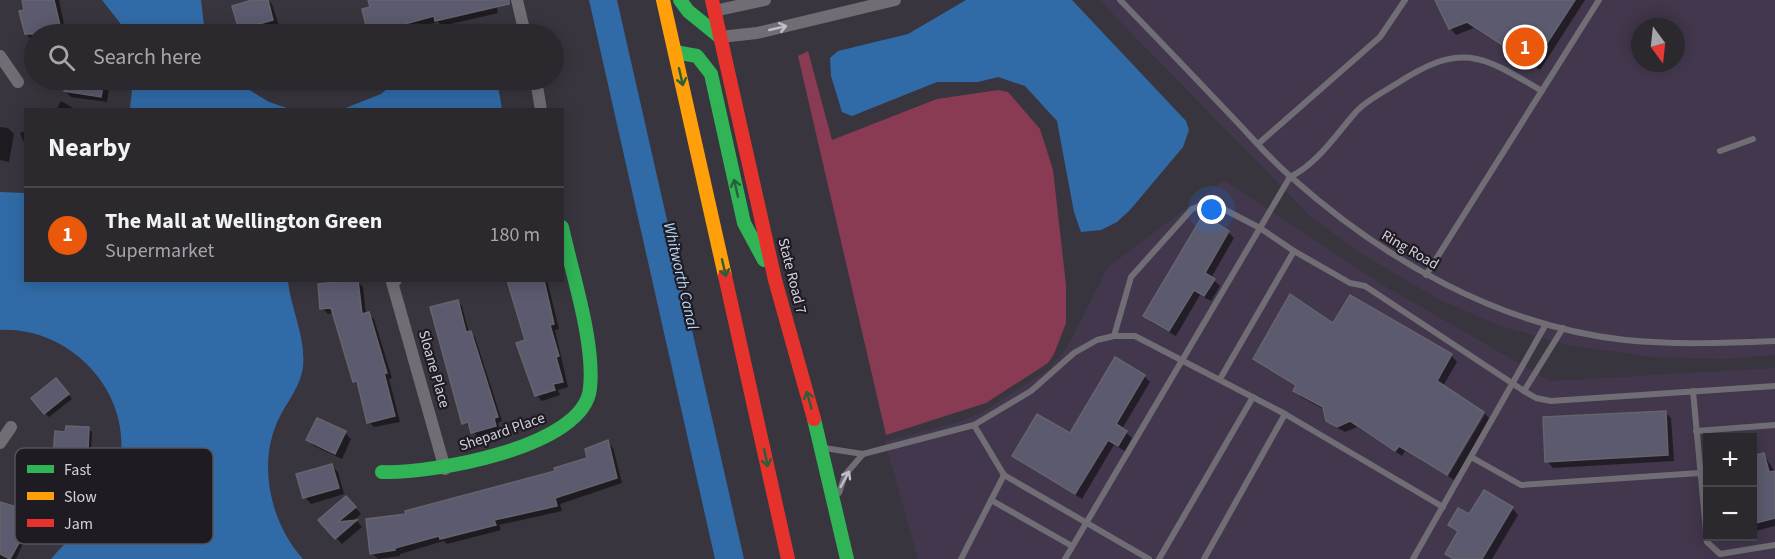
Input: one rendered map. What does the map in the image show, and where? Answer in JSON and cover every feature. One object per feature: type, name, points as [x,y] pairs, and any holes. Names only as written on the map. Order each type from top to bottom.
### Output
[{"type":"main road","points":[[663,0],[788,559]]},
{"type":"main road","points":[[680,0],[688,12],[720,37]]},
{"type":"main road","name":"State Road 7","points":[[713,5],[775,280],[822,448],[847,559]]},
{"type":"main road","points":[[675,52],[692,52],[704,59],[711,74],[744,223],[775,280]]},
{"type":"main road","name":"Shepard Place","points":[[382,472],[411,475],[445,469],[549,436],[571,422],[589,400],[591,369],[564,238]]},
{"type":"street","points":[[517,0],[523,24]]},
{"type":"street","points":[[713,5],[765,0]]},
{"type":"street","points":[[720,37],[757,33],[895,0]]},
{"type":"street","points":[[0,56],[18,82]]},
{"type":"street","points":[[538,90],[541,108]]},
{"type":"street","name":"Sloane Place","points":[[392,282],[445,469]]},
{"type":"street","points":[[0,443],[11,427]]},
{"type":"lane","name":"Ring Road","points":[[1120,0],[1290,177],[1340,219],[1426,275],[1498,308],[1546,324],[1624,340],[1695,345],[1775,340]]},
{"type":"lane","points":[[1258,144],[1380,37],[1405,0]]},
{"type":"lane","points":[[1426,275],[1599,0]]},
{"type":"lane","points":[[1065,559],[1290,177],[1305,170],[1360,108],[1432,64],[1458,56],[1491,62],[1542,91]]},
{"type":"lane","points":[[1720,151],[1753,139]]},
{"type":"lane","points":[[1114,336],[1131,277],[1192,209],[1210,202],[1260,228],[1294,251],[1350,283],[1365,286],[1536,398],[1551,401],[1775,386]]},
{"type":"lane","points":[[1220,379],[1294,251]]},
{"type":"lane","points":[[1413,559],[1546,324]]},
{"type":"lane","points":[[1524,391],[1563,328]]},
{"type":"lane","points":[[822,448],[863,454],[974,425],[1030,391],[1074,353],[1097,340],[1114,336],[1135,336],[1183,359],[1284,414],[1443,507]]},
{"type":"lane","points":[[1693,391],[1705,534],[1713,550],[1720,554],[1775,545]]},
{"type":"lane","points":[[1158,559],[1253,397]]},
{"type":"lane","points":[[1204,559],[1284,414]]},
{"type":"lane","points":[[974,425],[1004,475],[1149,559]]},
{"type":"lane","points":[[1696,431],[1775,425]]},
{"type":"lane","points":[[836,508],[845,475],[863,454]]},
{"type":"lane","points":[[1471,457],[1521,485],[1700,473]]},
{"type":"lane","points":[[961,559],[1004,475]]},
{"type":"lane","points":[[991,500],[1072,546]]},
{"type":"shaded area","points":[[1099,0],[1775,0],[1775,355],[1725,359],[1652,357],[1567,345],[1498,325],[1438,299],[1359,252],[1312,218]]},
{"type":"shaded area","points":[[808,51],[832,140],[937,99],[998,90],[1008,92],[1040,129],[1053,170],[1066,285],[1066,323],[1048,363],[986,403],[886,435],[798,56]]},
{"type":"shaded area","points":[[1224,180],[1381,284],[1550,381],[1775,368],[1775,559],[918,559],[885,442],[958,422],[983,412],[1049,369],[1066,349],[1108,267]]},
{"type":"water","points":[[102,0],[201,0],[204,24],[120,23]]},
{"type":"water","points":[[589,0],[617,0],[744,559],[715,559]]},
{"type":"water","points":[[966,0],[1072,0],[1186,121],[1189,130],[1183,147],[1130,210],[1117,222],[1101,230],[1081,232],[1074,212],[1057,121],[1025,86],[998,77],[978,82],[937,82],[852,116],[842,112],[831,76],[830,58],[838,51],[908,34]]},
{"type":"water","points":[[132,90],[249,90],[269,102],[287,108],[130,108]]},
{"type":"water","points":[[386,90],[499,90],[502,108],[346,108]]},
{"type":"water","points":[[0,192],[24,193],[24,282],[288,282],[302,345],[303,367],[299,383],[276,425],[268,460],[268,478],[271,496],[283,530],[303,559],[51,559],[65,544],[213,544],[213,448],[120,448],[120,429],[113,402],[99,378],[79,358],[56,342],[29,332],[0,330]]},
{"type":"building","points":[[22,0],[54,0],[60,24],[24,24],[24,30],[19,11],[24,10]]},
{"type":"building","points":[[252,0],[268,0],[273,20],[259,24],[237,24],[232,6]]},
{"type":"building","points":[[368,0],[509,0],[509,4],[435,21],[434,16],[405,24],[366,24],[362,9],[370,7]]},
{"type":"building","points":[[1435,0],[1575,0],[1533,65],[1467,22],[1449,29]]},
{"type":"building","points":[[64,90],[102,90],[101,97]]},
{"type":"building","points":[[1203,215],[1229,231],[1205,273],[1215,279],[1204,296],[1194,290],[1169,331],[1143,316]]},
{"type":"building","points":[[358,282],[362,314],[369,312],[387,373],[384,373],[395,416],[367,423],[357,381],[353,382],[331,308],[320,309],[318,284]]},
{"type":"building","points":[[508,282],[544,282],[554,324],[550,325],[559,356],[556,357],[563,382],[553,384],[555,390],[535,396],[516,343],[525,340]]},
{"type":"building","points":[[1290,294],[1333,323],[1350,295],[1452,354],[1437,381],[1484,412],[1447,475],[1399,446],[1395,451],[1350,421],[1337,427],[1326,421],[1323,407],[1293,391],[1296,385],[1253,359]]},
{"type":"building","points":[[458,300],[466,332],[471,331],[498,417],[494,418],[496,426],[471,433],[468,422],[462,424],[430,307]]},
{"type":"building","points":[[1115,357],[1145,375],[1116,424],[1127,431],[1118,446],[1108,440],[1075,494],[1012,456],[1037,414],[1070,433]]},
{"type":"building","points":[[56,378],[69,394],[44,414],[31,398]]},
{"type":"building","points":[[1666,411],[1668,455],[1545,462],[1543,417]]},
{"type":"building","points":[[317,418],[346,431],[335,454],[306,440]]},
{"type":"building","points":[[66,426],[89,427],[88,448],[54,448],[55,431],[65,432]]},
{"type":"building","points":[[608,440],[617,478],[555,498],[557,506],[494,520],[496,525],[440,539],[439,536],[395,548],[395,550],[370,554],[366,519],[406,514],[405,511],[555,471],[554,468],[587,458],[585,449]]},
{"type":"building","points":[[1764,453],[1769,472],[1775,471],[1775,518],[1757,523],[1757,487],[1757,455]]},
{"type":"building","points":[[332,464],[339,488],[303,498],[296,474]]},
{"type":"building","points":[[1484,490],[1513,507],[1482,559],[1454,559],[1445,554],[1458,531],[1448,525],[1458,508],[1469,514]]},
{"type":"building","points":[[346,496],[356,507],[338,522],[357,520],[335,539],[318,520]]},
{"type":"building","points":[[0,502],[15,507],[15,544],[18,544],[10,559],[0,554]]},
{"type":"traffic: fast","points":[[680,0],[688,11],[720,37]]},
{"type":"traffic: fast","points":[[675,52],[697,56],[711,74],[744,223],[764,260]]},
{"type":"traffic: fast","points":[[382,472],[434,468],[502,453],[562,427],[582,409],[590,388],[589,350],[582,308],[564,235]]},
{"type":"traffic: fast","points":[[814,419],[847,559]]},
{"type":"traffic: slow","points":[[663,0],[725,276]]},
{"type":"traffic: jam","points":[[712,0],[775,280],[814,419]]},
{"type":"traffic: jam","points":[[725,276],[788,559]]},
{"type":"place","name":"The Mall at Wellington Green","points":[[1525,47]]},
{"type":"water label","name":"Whitworth Canal","points":[[681,276]]}]
